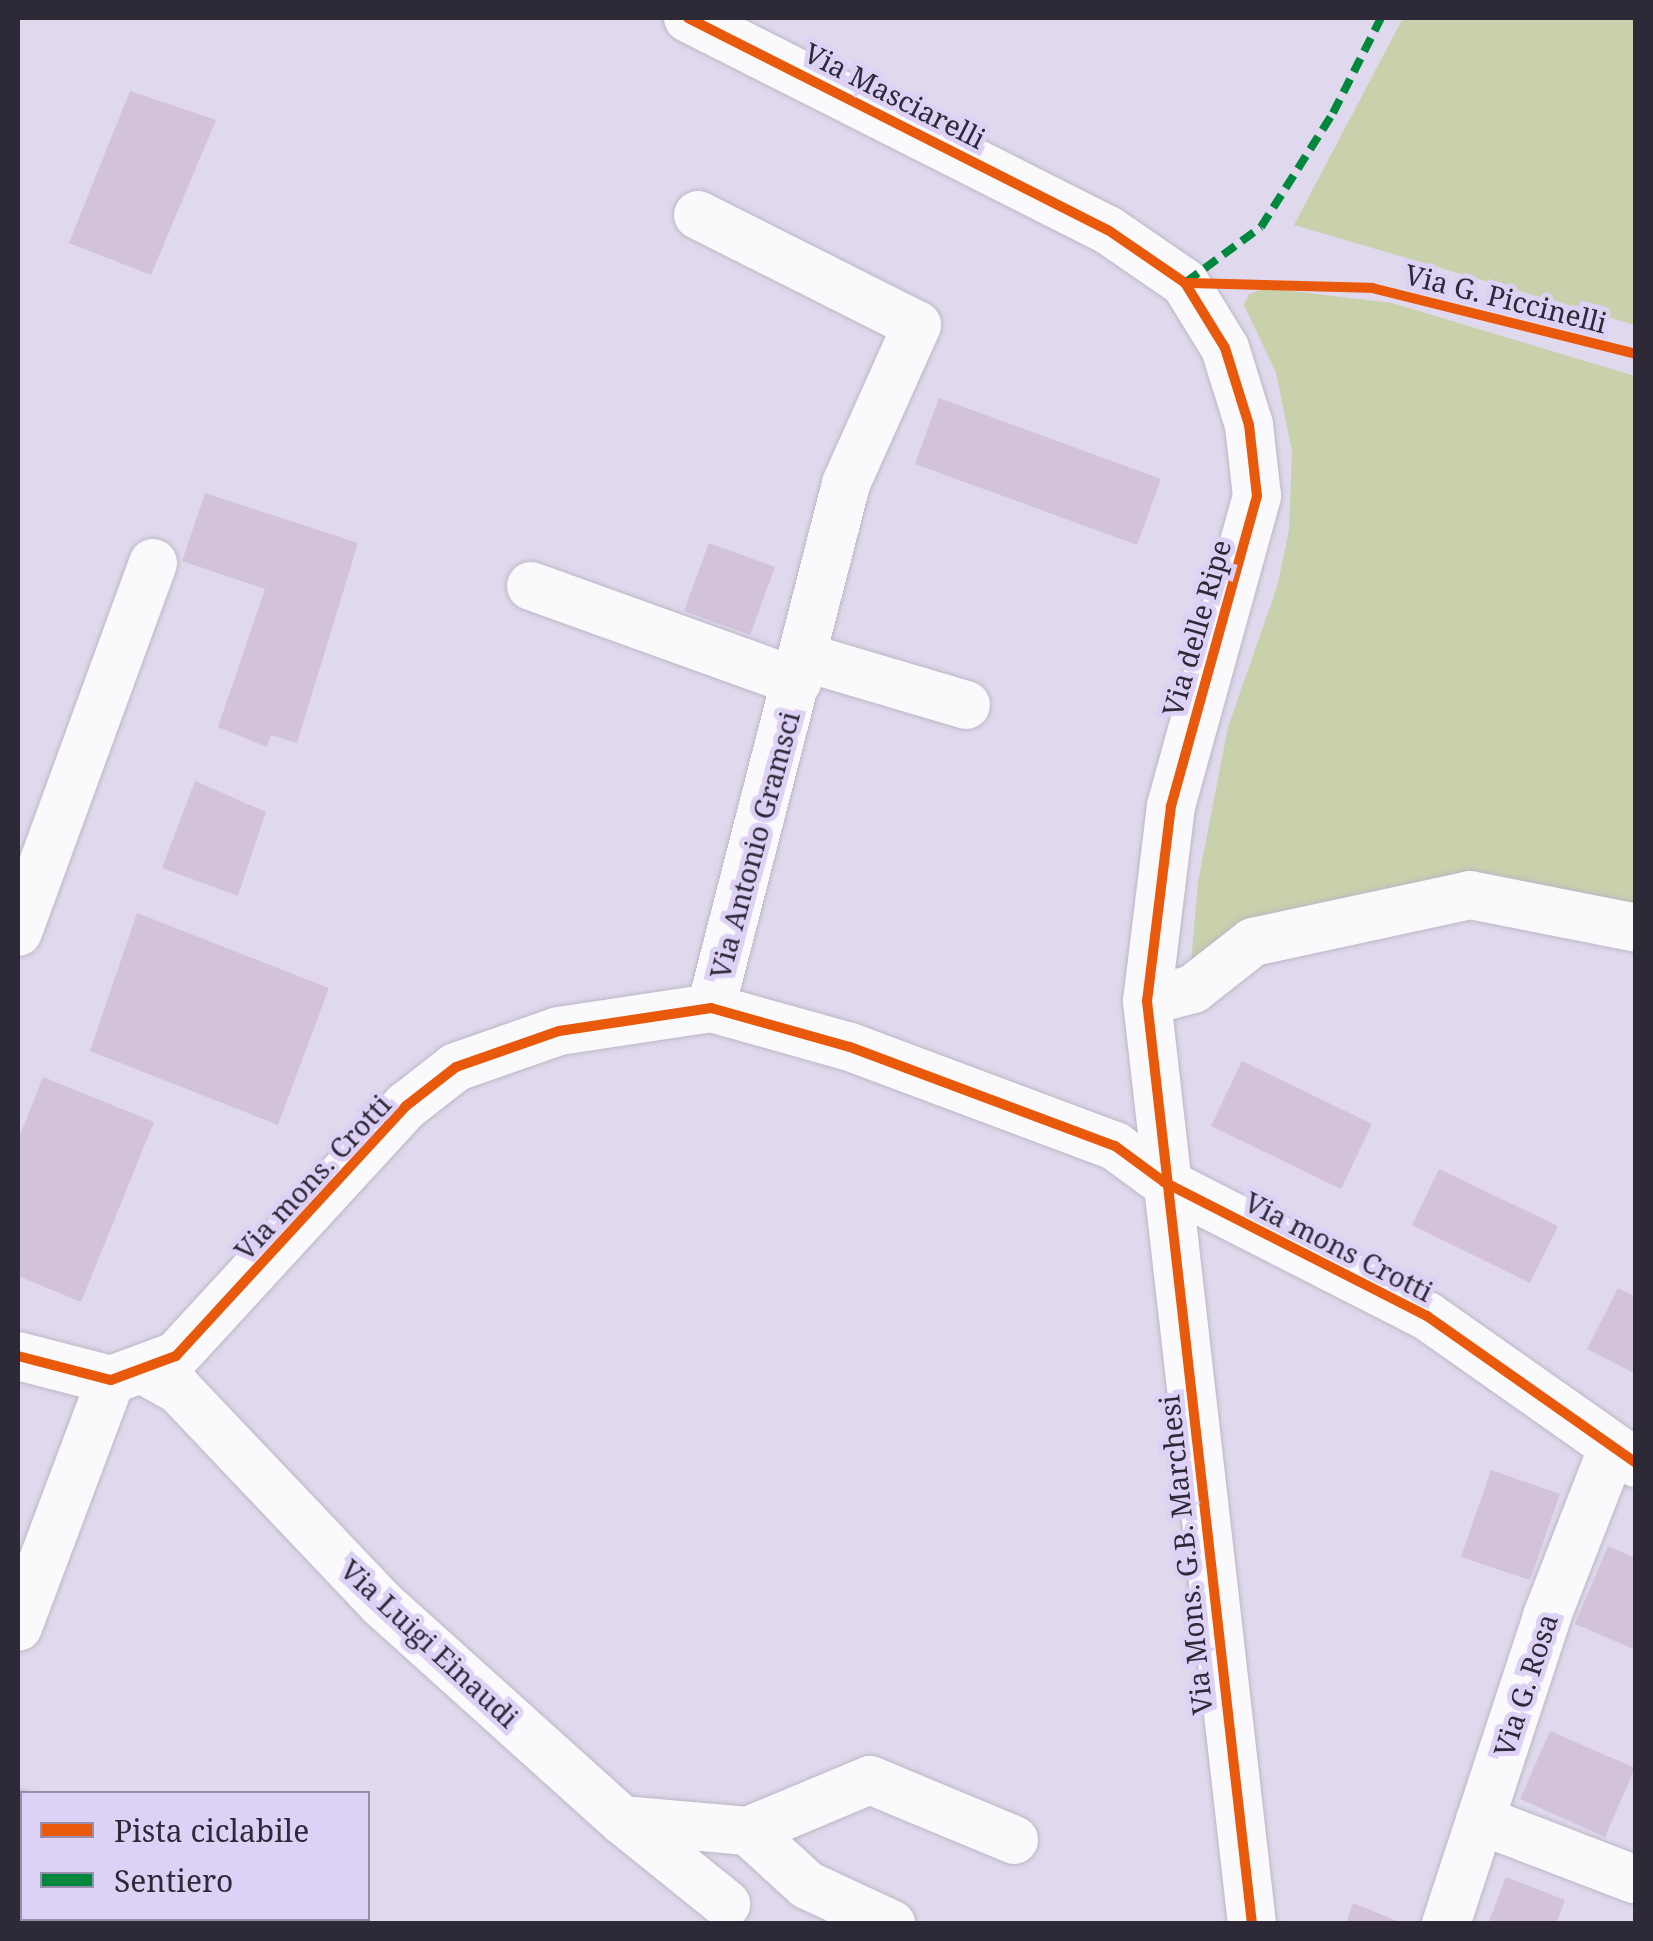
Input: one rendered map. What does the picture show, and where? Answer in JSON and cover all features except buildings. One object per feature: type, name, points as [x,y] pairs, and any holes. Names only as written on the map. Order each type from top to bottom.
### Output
[{"type":"street","name":"Via Masciarelli","points":[[688,18],[1028,187]]},
{"type":"street","name":"Via delle Ripe","points":[[1028,187],[1108,230],[1185,283],[1225,348],[1250,425],[1257,496],[1171,806],[1147,1001],[1164,1182]]},
{"type":"street","name":"Via Antonio Gramsci","points":[[698,215],[918,325],[846,484],[711,1008]]},
{"type":"street","points":[[18,932],[153,563]]},
{"type":"street","name":"Via Antonio Gramsci","points":[[531,586],[800,669],[966,705]]},
{"type":"street","points":[[1147,1001],[1193,989],[1253,942],[1470,895],[1636,928]]},
{"type":"street","name":"Via mons. Crotti","points":[[128,1375],[176,1356],[406,1106],[456,1066],[560,1031],[711,1008],[850,1047],[1115,1146],[1164,1182]]},
{"type":"street","name":"Via mons Crotti","points":[[1164,1182],[1427,1316],[1624,1456]]},
{"type":"street","name":"Via Mons. G.B. Marchesi","points":[[1164,1182],[1252,1924]]},
{"type":"street","points":[[18,1356],[128,1375],[18,1628]]},
{"type":"street","name":"Via Luigi Einaudi","points":[[128,1375],[180,1390],[382,1604],[622,1820],[726,1904]]},
{"type":"street","name":"Via G. Rosa","points":[[1446,1924],[1547,1616],[1624,1456]]},
{"type":"street","points":[[622,1820],[748,1831],[870,1780],[1014,1840]]},
{"type":"street","points":[[1480,1820],[1634,1879]]},
{"type":"street","points":[[748,1831],[807,1885],[891,1924]]},
{"type":"green space","points":[[1403,18],[1635,18],[1635,325],[1294,225]]},
{"type":"green space","points":[[1265,288],[1392,303],[1635,376],[1635,919],[1521,894],[1190,975],[1198,882],[1228,727],[1277,587],[1289,530],[1292,451],[1276,373],[1244,305],[1249,294]]},
{"type":"marked path","points":[[1186,282],[1261,227],[1333,113],[1381,18]]},
{"type":"cycle path","points":[[688,18],[1108,230],[1185,283],[1225,348],[1249,425],[1257,496],[1171,806],[1147,1001],[1252,1924]]},
{"type":"cycle path","name":"Via G. Piccinelli","points":[[1185,283],[1372,288],[1636,354]]},
{"type":"cycle path","points":[[18,1356],[111,1380],[176,1356],[406,1106],[456,1067],[559,1031],[711,1008],[850,1047],[1115,1146],[1164,1182],[1427,1316],[1636,1463]]}]
